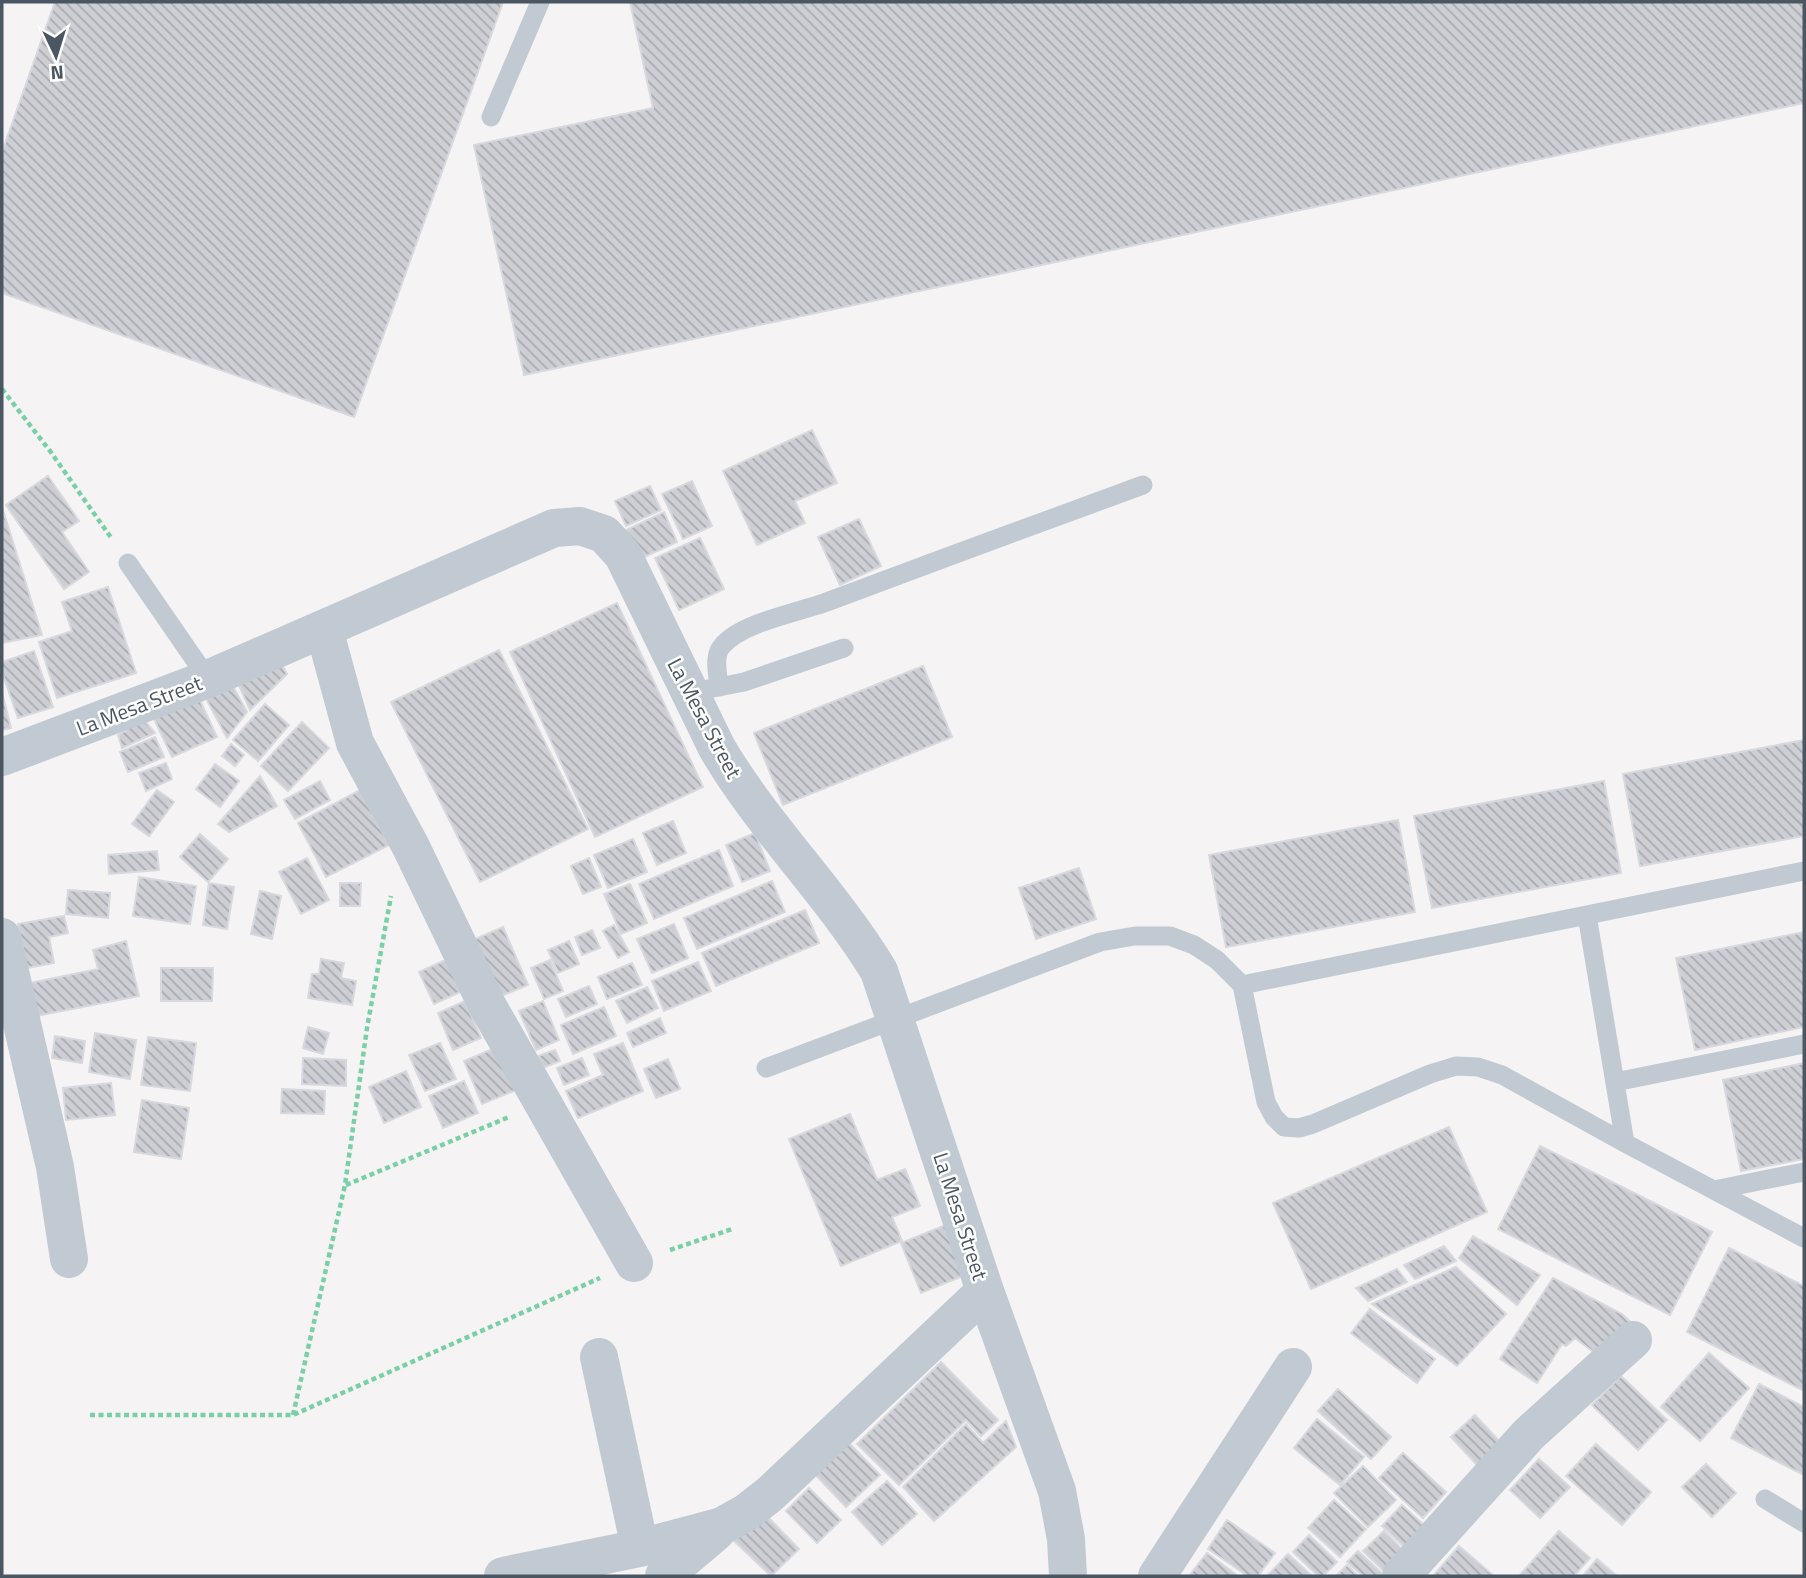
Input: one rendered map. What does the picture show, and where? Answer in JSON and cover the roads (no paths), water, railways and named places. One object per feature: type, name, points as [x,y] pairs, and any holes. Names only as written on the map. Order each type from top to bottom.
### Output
[{"type":"street","name":"La Mesa Street","points":[[2,757],[208,680],[554,528],[580,526],[604,534],[623,555],[705,690],[717,748],[735,779],[855,931],[879,971],[985,1291],[1058,1491],[1066,1539],[1068,1576]]},
{"type":"street","points":[[324,629],[355,743],[411,847],[487,1005],[634,1263]]},
{"type":"street","points":[[2,937],[55,1167],[69,1259]]},
{"type":"street","points":[[503,1576],[652,1562],[747,1512],[770,1494],[985,1291]]},
{"type":"street","points":[[1401,1576],[1529,1434],[1633,1340]]},
{"type":"street","points":[[599,1357],[652,1562]]},
{"type":"street","points":[[1157,1576],[1293,1367]]},
{"type":"lane","points":[[491,117],[540,2]]},
{"type":"lane","points":[[705,690],[719,649],[745,630],[1143,485]]},
{"type":"lane","points":[[128,563],[208,680]]},
{"type":"lane","points":[[705,690],[744,682],[844,648]]},
{"type":"lane","points":[[1242,985],[1804,871]]},
{"type":"lane","points":[[1587,915],[1625,1143]]},
{"type":"lane","points":[[766,1068],[1100,942],[1135,936],[1170,936],[1194,945],[1217,960],[1242,985],[1266,1102],[1274,1117],[1284,1127],[1299,1128],[1312,1124],[1430,1074],[1456,1066],[1478,1067],[1502,1074],[1804,1238]]},
{"type":"lane","points":[[1615,1082],[1804,1044]]},
{"type":"lane","points":[[1714,1190],[1804,1172]]},
{"type":"lane","points":[[1765,1499],[1804,1523]]}]
